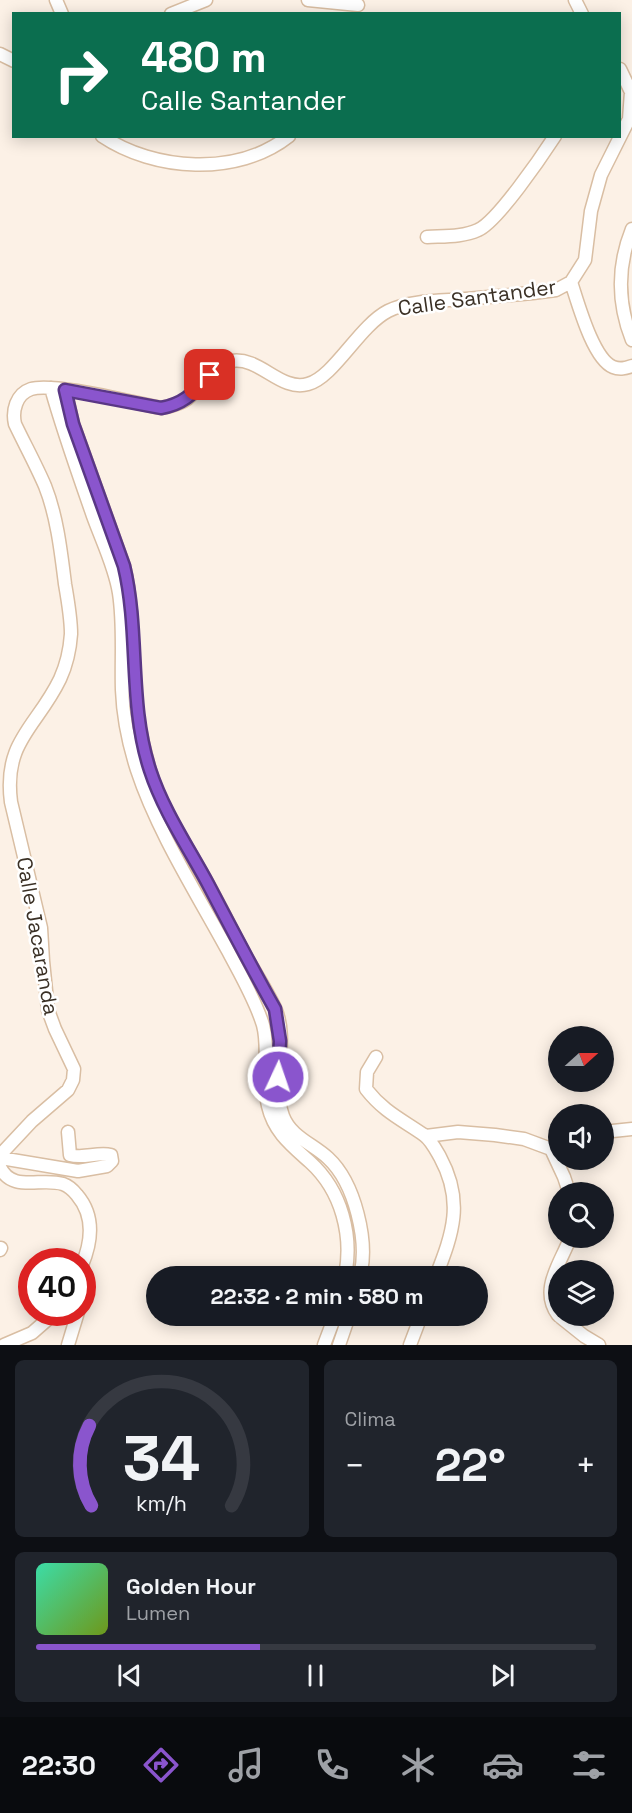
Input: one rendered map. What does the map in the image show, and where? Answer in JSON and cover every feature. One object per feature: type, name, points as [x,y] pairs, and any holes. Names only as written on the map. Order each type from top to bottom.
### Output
[{"type":"street","points":[[176,12],[206,0]]},
{"type":"street","points":[[308,0],[357,6]]},
{"type":"street","name":"Calle Santander","points":[[621,71],[631,92],[629,119],[621,135]]},
{"type":"street","points":[[105,138],[118,147],[140,156],[165,162],[192,164],[237,160],[263,152],[286,138]]},
{"type":"street","points":[[427,237],[452,236],[471,232],[487,225],[499,213],[554,138]]},
{"type":"street","name":"Calle Santander","points":[[65,390],[161,408],[173,406],[187,399],[222,364],[237,360],[259,366],[283,381],[300,386],[322,376],[371,322],[389,310],[438,301],[556,290],[571,282],[585,260],[591,211],[601,175],[620,138]]},
{"type":"street","points":[[632,229],[621,269],[620,283],[626,323],[632,339]]},
{"type":"street","points":[[571,282],[599,354],[611,366],[622,369],[632,366]]},
{"type":"street","points":[[51,388],[64,435],[119,592],[124,713],[137,768],[152,808],[243,980],[263,1025],[267,1105],[273,1124],[291,1146],[323,1176],[342,1210],[347,1234],[349,1258],[347,1266]]},
{"type":"street","name":"Calle Jacaranda","points":[[0,1158],[26,1128],[68,1090],[74,1080],[74,1069],[48,1010],[42,961],[41,928],[9,786],[10,768],[15,751],[60,679],[68,657],[71,635],[61,555],[52,510],[46,488],[15,424],[12,413],[26,392],[31,389],[65,390]]},
{"type":"street","points":[[65,390],[73,424],[124,566],[132,614],[134,689],[138,721],[150,770],[164,803],[275,1009],[280,1041],[278,1077],[282,1115],[290,1128],[303,1141],[329,1159],[349,1188],[363,1242],[361,1266]]},
{"type":"street","points":[[214,924],[225,918]]},
{"type":"street","points":[[376,1057],[367,1072],[366,1089],[378,1105],[426,1136],[447,1169],[455,1207],[451,1236],[440,1266]]},
{"type":"street","points":[[614,1131],[632,1129]]},
{"type":"street","points":[[0,1158],[78,1171],[107,1166],[112,1161],[111,1155],[77,1157],[70,1155],[68,1132]]},
{"type":"street","points":[[426,1136],[458,1132],[524,1139],[548,1145]]},
{"type":"street","points":[[0,1167],[6,1178],[15,1182],[66,1184],[81,1200],[91,1222],[87,1248]]},
{"type":"street","points":[[4,1345],[32,1333],[40,1326]]},
{"type":"street","points":[[68,1345],[74,1326]]},
{"type":"street","points":[[324,1345],[331,1326]]},
{"type":"street","points":[[339,1345],[346,1326]]},
{"type":"street","points":[[410,1345],[417,1326]]},
{"type":"street","points":[[572,1326],[599,1345]]},
{"type":"route","points":[[210,375],[187,399],[173,406],[161,408],[65,390],[73,424],[124,566],[132,614],[134,689],[138,721],[150,770],[164,803],[275,1009],[280,1041],[278,1077]]}]
